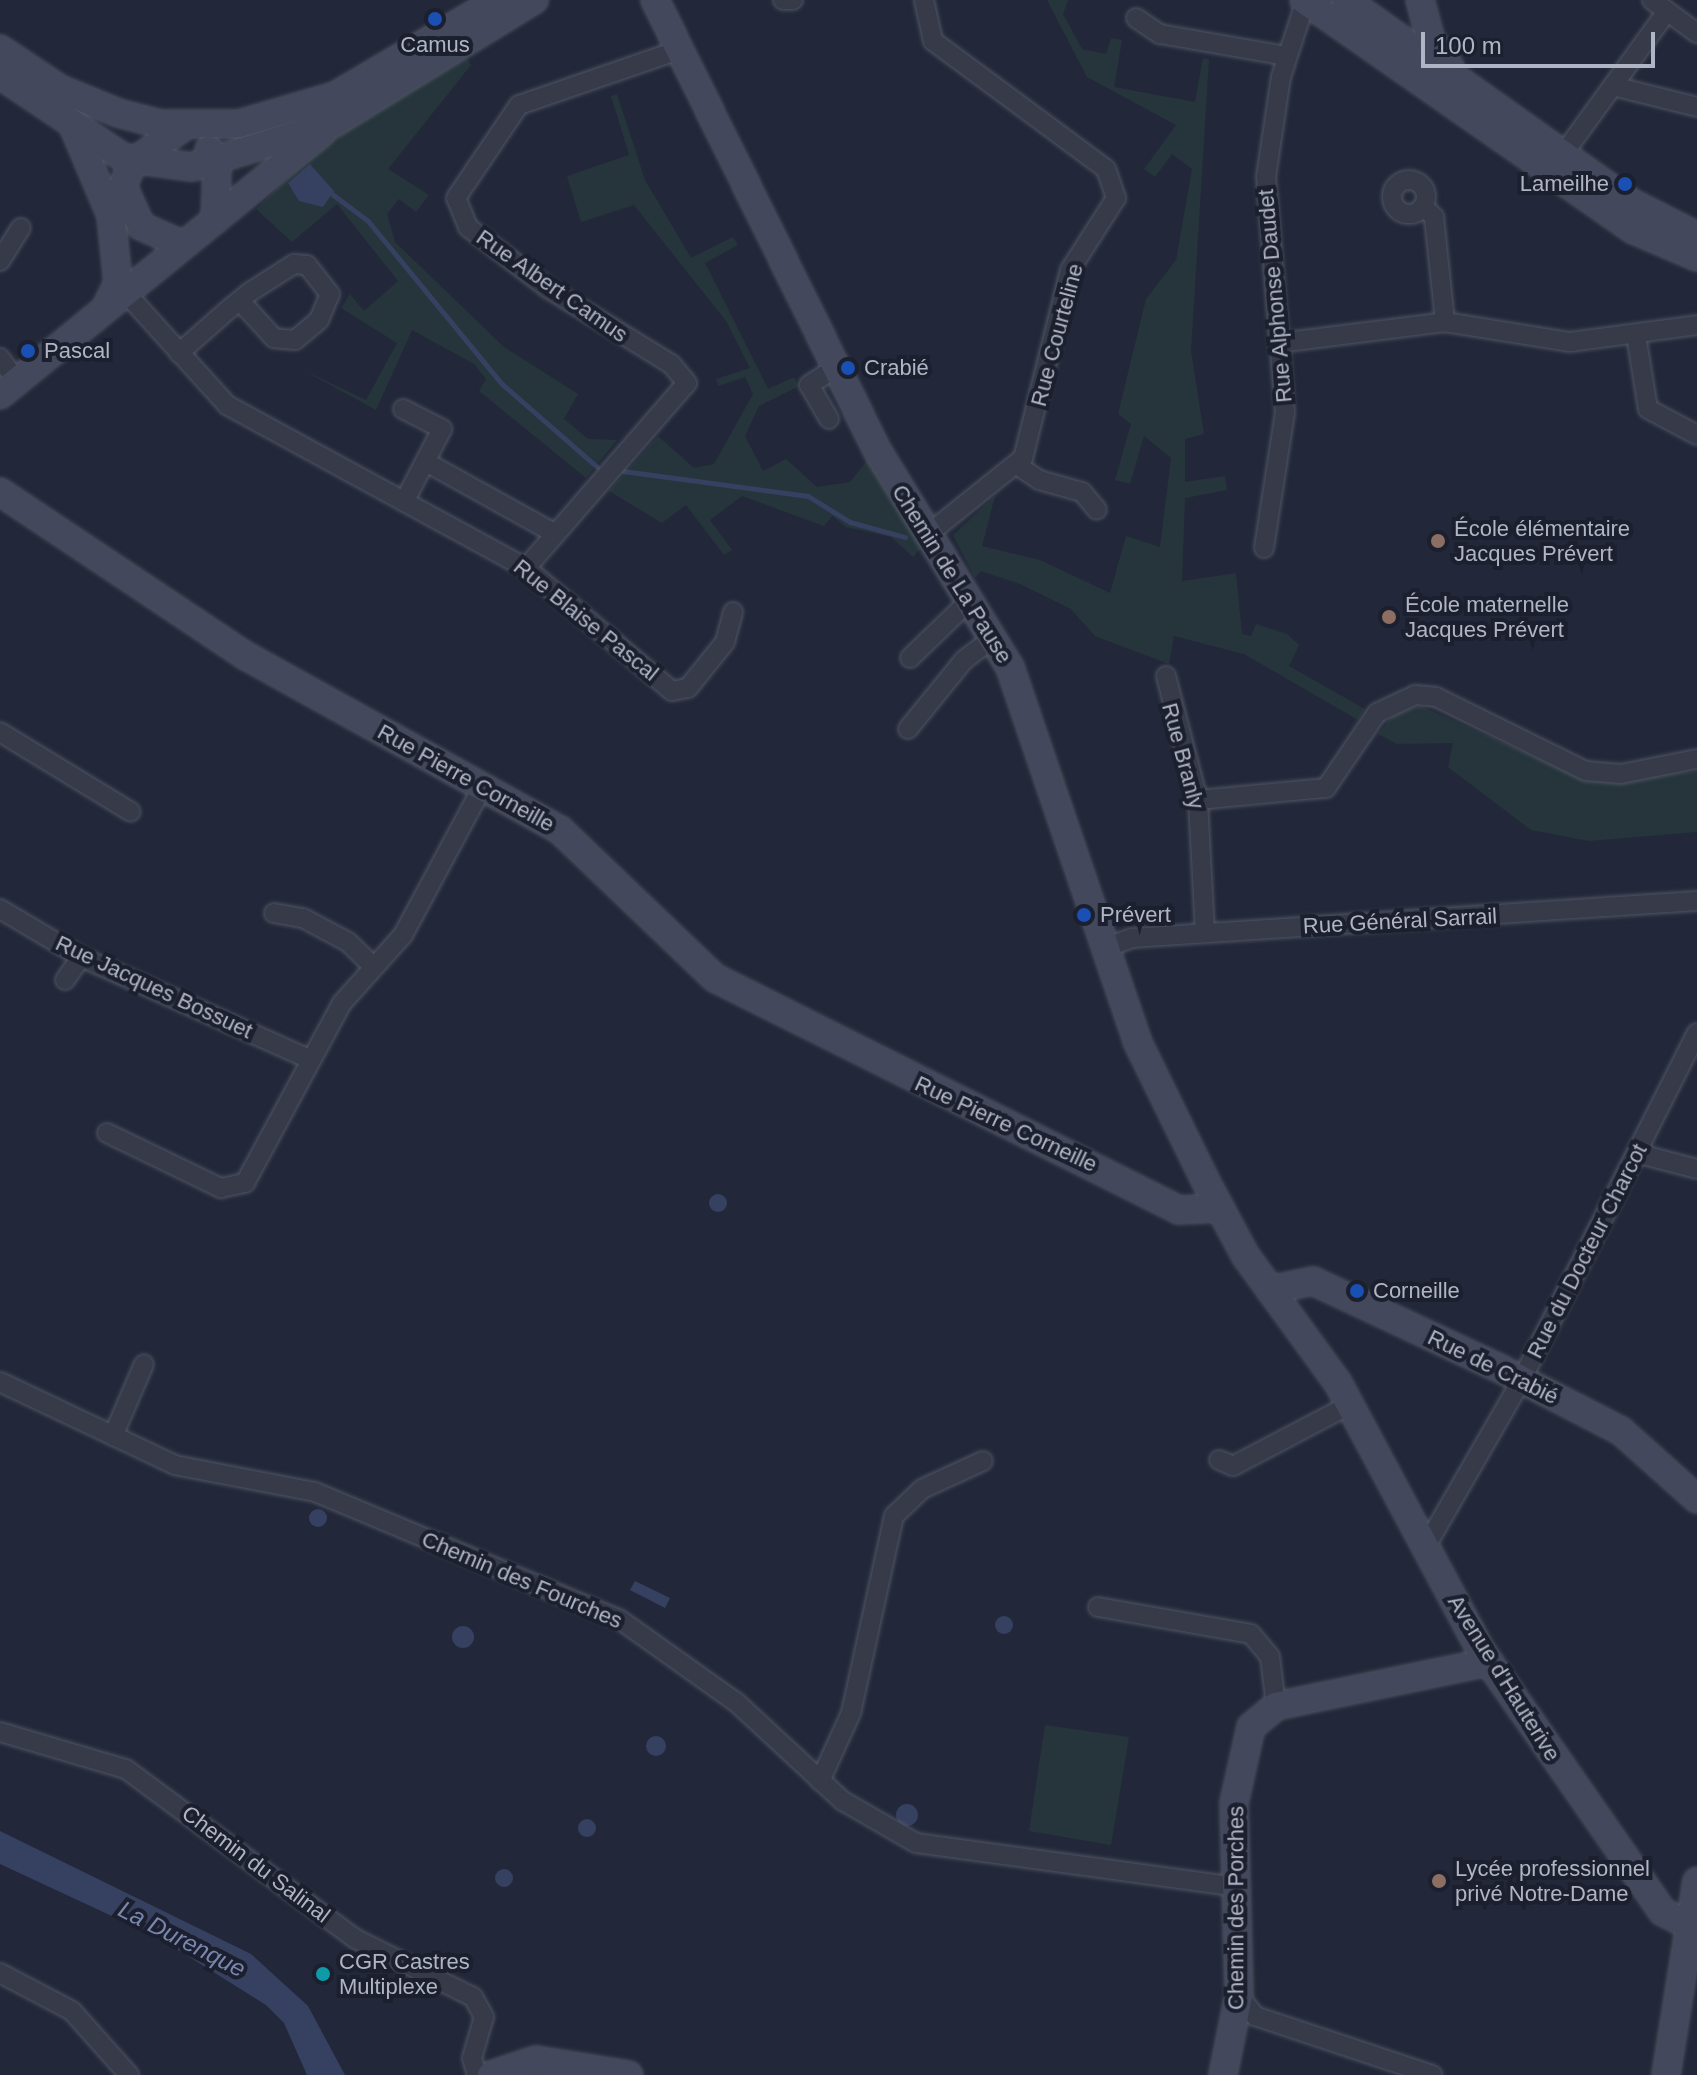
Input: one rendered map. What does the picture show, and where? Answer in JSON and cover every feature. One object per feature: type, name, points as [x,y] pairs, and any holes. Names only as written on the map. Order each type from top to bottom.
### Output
[{"type":"street","points":[[0,49],[99,107],[185,126],[260,121],[320,102],[498,0]]},
{"type":"street","points":[[0,358],[8,388],[117,294],[215,220],[334,123],[534,0]]},
{"type":"street","points":[[783,0],[793,0]]},
{"type":"street","name":"Rue Courteline","points":[[924,0],[933,41],[1106,169],[1116,188],[1113,208],[1070,270],[1017,465]]},
{"type":"street","points":[[1305,0],[1390,31],[1625,225],[1697,257]]},
{"type":"street","name":"Rue Alphonse Daudet","points":[[1264,548],[1285,413],[1265,203],[1286,56],[1305,0]]},
{"type":"street","points":[[1346,0],[1647,213],[1697,236]]},
{"type":"street","name":"Chemin de La Pause","points":[[655,1],[676,51],[835,368],[928,534],[995,637],[1041,751],[1105,948],[1151,1074],[1220,1208]]},
{"type":"street","points":[[1564,153],[1613,86],[1659,6],[1697,33]]},
{"type":"street","points":[[1390,31],[1422,11],[1464,81]]},
{"type":"street","points":[[1136,18],[1160,34],[1286,56]]},
{"type":"street","name":"Rue Albert Camus","points":[[526,568],[684,390],[685,377],[468,227],[456,198],[519,105],[676,51]]},
{"type":"street","points":[[0,75],[74,128],[148,232],[183,245]]},
{"type":"street","points":[[1613,86],[1697,107]]},
{"type":"street","points":[[119,194],[166,169],[215,163],[334,123]]},
{"type":"street","points":[[185,126],[215,163],[215,220]]},
{"type":"street","points":[[119,194],[185,126]]},
{"type":"street","points":[[74,128],[119,194],[117,294]]},
{"type":"street","points":[[1423,206],[1434,217],[1445,322]]},
{"type":"street","points":[[0,261],[21,228]]},
{"type":"street","points":[[179,353],[240,301],[300,262],[330,294],[319,320],[295,340],[274,338],[240,301]]},
{"type":"street","name":"Rue Blaise Pascal","points":[[117,294],[179,353],[227,405],[526,568],[677,692],[725,642],[733,612]]},
{"type":"street","points":[[1279,343],[1445,322],[1570,342],[1697,325]]},
{"type":"street","points":[[1636,335],[1648,409],[1697,435]]},
{"type":"street","points":[[829,419],[809,390],[835,368]]},
{"type":"street","points":[[403,409],[442,429],[404,502]]},
{"type":"street","points":[[426,462],[554,533]]},
{"type":"street","points":[[928,534],[1017,465],[1039,480],[1082,492],[1097,510]]},
{"type":"street","name":"Rue Pierre Corneille","points":[[0,492],[246,656],[560,830],[715,978],[1179,1210],[1220,1208]]},
{"type":"street","points":[[910,658],[971,599]]},
{"type":"street","points":[[908,729],[964,660],[995,637]]},
{"type":"street","name":"Rue Branly","points":[[1166,676],[1198,800],[1205,933]]},
{"type":"street","points":[[1198,800],[1326,788],[1377,713],[1415,695],[1436,697],[1586,771],[1650,768],[1697,759]]},
{"type":"street","points":[[0,732],[131,812]]},
{"type":"street","points":[[107,1133],[221,1188],[238,1187],[311,1060],[372,965],[403,935],[483,786]]},
{"type":"street","name":"Rue Général Sarrail","points":[[1105,948],[1132,938],[1697,901]]},
{"type":"street","name":"Rue Jacques Bossuet","points":[[0,909],[81,957],[311,1060]]},
{"type":"street","points":[[274,913],[303,918],[348,942],[372,965]]},
{"type":"street","points":[[65,980],[81,957]]},
{"type":"street","name":"Rue du Docteur Charcot","points":[[1425,1548],[1521,1381],[1697,1033]]},
{"type":"street","points":[[1636,1153],[1697,1169]]},
{"type":"street","name":"Avenue d'Hauterive","points":[[1220,1208],[1270,1290],[1349,1405],[1489,1662],[1663,1912],[1691,1942]]},
{"type":"street","name":"Rue de Crabié","points":[[1270,1290],[1313,1281],[1521,1381],[1621,1431],[1697,1499]]},
{"type":"street","points":[[113,1436],[144,1364]]},
{"type":"street","name":"Chemin des Fourches","points":[[0,1382],[186,1468],[315,1492],[606,1612],[736,1702],[820,1781],[877,1823],[930,1847],[1237,1887]]},
{"type":"street","points":[[1219,1460],[1233,1466],[1349,1405]]},
{"type":"street","points":[[820,1781],[851,1713],[894,1516],[922,1489],[983,1461]]},
{"type":"street","points":[[1098,1607],[1251,1634],[1270,1657],[1276,1706],[1489,1662]]},
{"type":"street","name":"Chemin des Porches","points":[[1223,2075],[1239,1996],[1234,1803],[1246,1741],[1255,1720],[1276,1706]]},
{"type":"street","name":"Chemin du Salinal","points":[[0,1732],[126,1769],[356,1939],[473,1997],[484,2017],[472,2058],[477,2075]]},
{"type":"street","points":[[1666,2075],[1691,1942],[1697,1881]]},
{"type":"street","points":[[0,1973],[72,2011],[129,2075]]},
{"type":"street","points":[[1239,1996],[1255,2016],[1432,2075]]},
{"type":"street","points":[[491,2075],[536,2060],[629,2075]]},
{"type":"shaded area","points":[[1047,0],[1068,0],[1063,14],[1082,49],[1106,54],[1111,38],[1122,40],[1114,87],[1195,102],[1203,58],[1209,59],[1191,351],[1204,434],[1185,439],[1185,482],[1225,476],[1227,490],[1185,498],[1182,581],[1236,573],[1242,634],[1251,636],[1256,624],[1287,634],[1299,645],[1289,666],[1365,709],[1358,720],[1244,654],[1174,636],[1169,664],[1095,636],[1071,609],[1020,584],[981,571],[975,578],[953,535],[995,496],[982,546],[1040,560],[1110,593],[1126,536],[1160,547],[1171,458],[1144,436],[1130,484],[1115,480],[1131,424],[1118,414],[1146,299],[1176,260],[1192,169],[1172,154],[1155,177],[1144,169],[1176,125],[1087,77]]},
{"type":"shaded area","points":[[463,51],[471,65],[388,169],[429,195],[416,212],[399,199],[387,214],[395,242],[504,347],[578,394],[564,419],[588,439],[617,440],[586,478],[479,391],[486,379],[474,364],[412,330],[376,410],[303,370],[366,400],[397,343],[341,308],[350,294],[364,311],[398,281],[337,204],[292,242],[256,209],[330,138]]},
{"type":"shaded area","points":[[617,94],[645,180],[691,258],[733,237],[738,245],[705,263],[768,389],[794,377],[799,386],[759,406],[745,436],[763,471],[786,459],[817,487],[850,482],[869,458],[921,548],[913,557],[891,537],[846,527],[832,516],[824,526],[742,496],[710,520],[732,550],[724,555],[686,505],[662,523],[609,491],[658,436],[694,468],[714,464],[753,394],[745,377],[718,386],[716,379],[750,368],[726,321],[634,205],[581,222],[567,176],[629,155],[611,96]]},
{"type":"shaded area","points":[[1421,706],[1590,782],[1697,771],[1697,832],[1589,841],[1531,830],[1448,767],[1453,743],[1397,744],[1378,734],[1396,712]]},
{"type":"shaded area","points":[[1045,1725],[1129,1737],[1111,1845],[1029,1831]]},
{"type":"water","points":[[310,164],[334,191],[323,207],[299,201],[288,183]]},
{"type":"water","points":[[718,1194],[727,1203],[718,1212],[709,1203]]},
{"type":"water","points":[[318,1509],[327,1518],[318,1527],[309,1518]]},
{"type":"water","points":[[635,1581],[670,1598],[665,1608],[630,1590]]},
{"type":"water","points":[[1004,1616],[1013,1625],[1004,1634],[995,1625]]},
{"type":"water","points":[[463,1626],[471,1629],[474,1637],[471,1645],[463,1648],[455,1645],[452,1637],[455,1629]]},
{"type":"water","points":[[656,1736],[663,1739],[666,1746],[663,1753],[656,1756],[649,1753],[646,1746],[649,1739]]},
{"type":"water","points":[[907,1804],[915,1807],[918,1815],[915,1823],[907,1826],[899,1823],[896,1815],[899,1807]]},
{"type":"water","points":[[583,1819],[591,1819],[596,1828],[594,1835],[583,1837],[578,1832],[578,1824]]},
{"type":"water","name":"La Durenque","points":[[0,1831],[251,1954],[308,2006],[345,2075],[307,2075],[284,2023],[266,2005],[159,1938],[0,1864]]},
{"type":"water","points":[[500,1869],[508,1869],[513,1878],[511,1885],[500,1887],[495,1882],[495,1874]]},
{"type":"waterway","points":[[332,194],[368,221],[502,384],[597,467]]},
{"type":"waterway","points":[[623,471],[808,496],[850,522],[905,537]]},
{"type":"place","name":"Camus","points":[[435,19]]},
{"type":"place","name":"Lameilhe","points":[[1625,184]]},
{"type":"place","name":"Pascal","points":[[28,351]]},
{"type":"place","name":"Crabié","points":[[848,368]]},
{"type":"place","name":"École élémentaire Jacques Prévert","points":[[1438,541]]},
{"type":"place","name":"École maternelle Jacques Prévert","points":[[1389,617]]},
{"type":"place","name":"Prévert","points":[[1084,915]]},
{"type":"place","name":"Corneille","points":[[1357,1291]]},
{"type":"place","name":"Lycée professionnel privé Notre-Dame","points":[[1439,1881]]},
{"type":"place","name":"CGR Castres Multiplexe","points":[[323,1974]]}]
